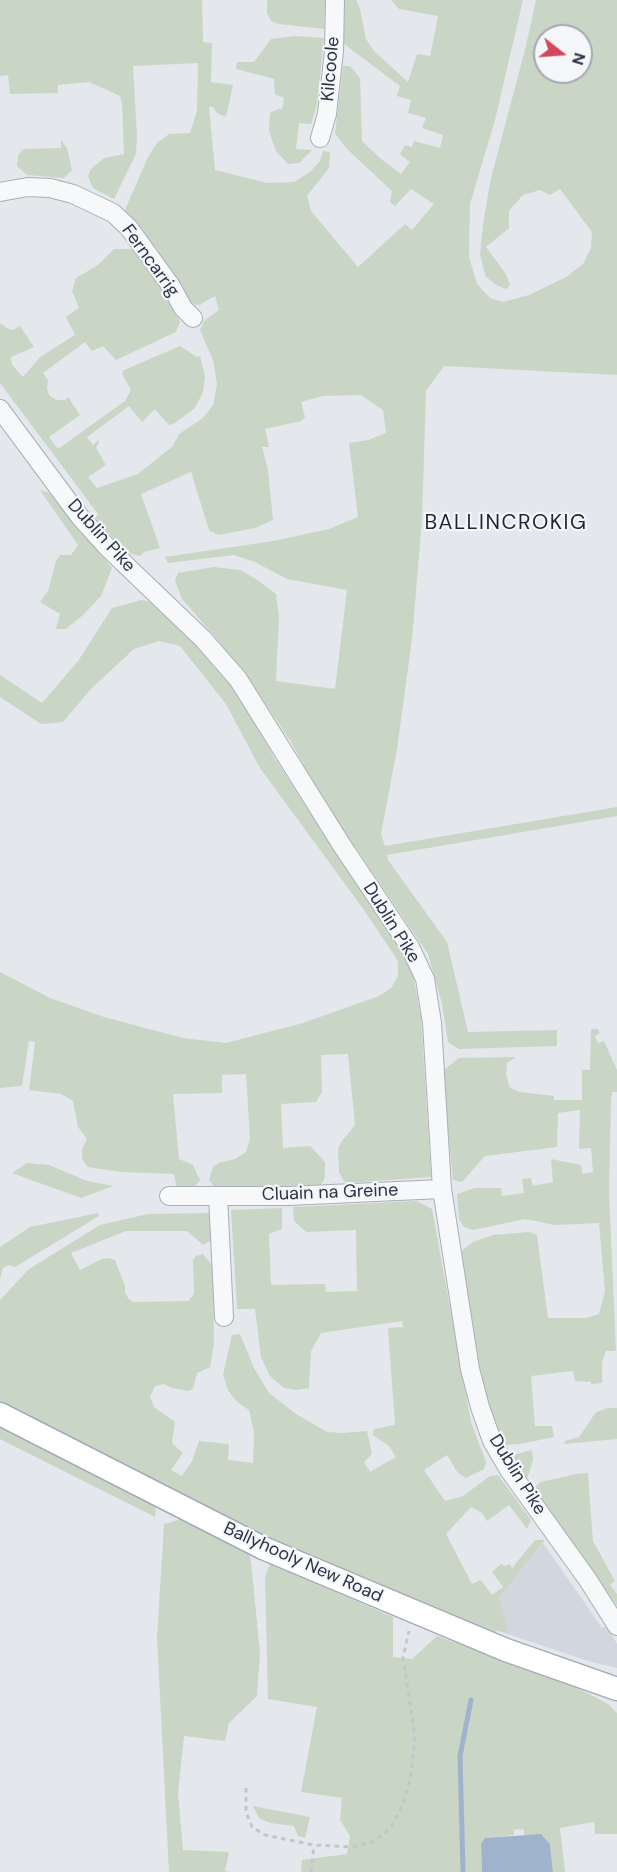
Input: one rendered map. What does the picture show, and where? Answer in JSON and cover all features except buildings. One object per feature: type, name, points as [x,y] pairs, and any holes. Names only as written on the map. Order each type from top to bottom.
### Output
[{"type":"main road","name":"Ballyhooly New Road","points":[[0,1414],[263,1548],[536,1661],[617,1689]]},
{"type":"street","name":"Kilcoole","points":[[320,138],[327,114],[334,51],[335,0]]},
{"type":"street","name":"Ferncarrig","points":[[0,192],[28,187],[50,188],[73,194],[114,213],[129,228],[171,286],[183,308],[193,318]]},
{"type":"street","name":"Dublin Pike","points":[[0,409],[80,517],[108,548],[203,639],[238,679],[341,844],[410,946],[425,979],[432,1023],[442,1189],[470,1369],[480,1407],[492,1441],[509,1470],[588,1580],[617,1626]]},
{"type":"street","name":"Cluain na Greine","points":[[169,1196],[287,1196],[442,1189]]},
{"type":"street","points":[[218,1196],[224,1317]]},
{"type":"path","points":[[246,1788],[246,1812],[252,1827],[265,1835],[314,1845],[352,1847],[373,1842],[390,1829],[403,1805],[411,1775],[415,1736],[403,1658],[414,1612]]},
{"type":"path","points":[[310,1872],[314,1845]]},
{"type":"shaded area","points":[[543,1543],[602,1628],[607,1626],[617,1644],[617,1668],[588,1661],[478,1624]]},
{"type":"green space","points":[[0,0],[202,0],[203,42],[212,43],[211,82],[233,85],[226,117],[217,113],[213,107],[209,107],[215,170],[267,183],[294,182],[310,172],[320,161],[323,151],[330,152],[329,168],[307,196],[311,211],[358,267],[405,224],[412,230],[434,204],[411,189],[395,206],[390,202],[392,191],[338,138],[335,133],[343,66],[350,66],[360,78],[362,141],[401,174],[410,162],[400,154],[405,145],[412,147],[414,141],[440,148],[443,135],[422,128],[426,118],[408,113],[411,100],[397,96],[400,86],[344,44],[344,0],[356,0],[366,39],[374,51],[408,82],[417,54],[430,56],[438,16],[399,9],[391,0],[523,0],[495,120],[470,204],[469,257],[477,284],[490,298],[503,302],[529,295],[566,277],[583,264],[591,248],[592,232],[560,189],[550,195],[540,190],[523,195],[509,211],[509,228],[486,247],[506,274],[510,285],[506,289],[486,277],[480,255],[491,178],[536,0],[617,0],[617,375],[444,366],[426,391],[422,520],[412,639],[397,749],[381,834],[385,846],[617,807],[617,816],[387,855],[388,860],[447,942],[468,1032],[557,1030],[557,1046],[459,1049],[448,1042],[442,1004],[428,954],[323,800],[291,742],[253,685],[182,599],[175,581],[178,573],[214,567],[240,570],[256,579],[276,594],[279,617],[276,681],[335,689],[347,590],[287,579],[255,562],[234,555],[168,563],[165,557],[273,541],[329,529],[358,517],[349,443],[368,440],[386,433],[383,410],[361,395],[323,396],[301,402],[305,417],[301,421],[265,429],[269,447],[262,447],[268,470],[273,520],[255,528],[218,535],[209,530],[191,472],[141,494],[160,548],[144,552],[140,556],[128,553],[95,519],[98,514],[0,383],[0,325],[13,330],[20,326],[34,347],[11,357],[12,365],[23,377],[40,357],[75,335],[66,317],[79,308],[72,291],[76,278],[98,265],[114,249],[133,249],[159,284],[180,322],[176,332],[116,360],[103,346],[92,351],[85,342],[43,373],[48,380],[49,395],[56,400],[65,400],[68,397],[80,415],[49,437],[58,449],[125,401],[131,390],[122,374],[124,370],[180,346],[197,357],[200,356],[205,376],[203,392],[195,408],[169,425],[155,409],[142,422],[129,406],[87,437],[93,445],[98,440],[96,448],[106,465],[88,477],[97,488],[138,474],[173,446],[179,434],[203,418],[213,405],[217,384],[213,360],[200,330],[204,321],[219,310],[215,296],[199,305],[191,304],[124,212],[148,157],[157,143],[169,134],[190,133],[197,111],[198,63],[133,66],[136,154],[114,199],[93,188],[88,176],[91,169],[104,158],[124,154],[120,96],[89,82],[58,85],[58,93],[10,94],[8,75],[0,76]]},
{"type":"green space","points":[[267,0],[325,0],[324,29],[271,21],[267,13]]},
{"type":"green space","points":[[295,36],[324,38],[317,104],[311,124],[299,123],[296,149],[312,150],[299,163],[288,164],[276,151],[269,131],[270,113],[282,109],[284,98],[275,94],[274,79],[236,69],[237,62],[254,62],[271,39]]},
{"type":"green space","points":[[61,140],[67,148],[72,170],[64,178],[27,175],[17,166],[18,155],[24,149],[61,148]]},
{"type":"green space","points":[[40,490],[49,493],[112,568],[101,596],[66,629],[56,629],[60,614],[40,602],[48,591],[56,561],[60,555],[71,555],[78,545]]},
{"type":"green space","points":[[141,600],[148,601],[173,621],[206,652],[229,681],[248,708],[272,754],[401,947],[413,975],[421,1017],[431,1177],[346,1183],[342,1178],[339,1172],[338,1148],[355,1125],[348,1054],[321,1055],[322,1092],[316,1102],[281,1104],[283,1148],[310,1146],[325,1162],[325,1177],[321,1185],[215,1188],[209,1180],[213,1167],[235,1159],[246,1152],[250,1139],[246,1074],[222,1075],[222,1093],[173,1094],[179,1159],[193,1165],[200,1180],[192,1190],[177,1188],[174,1174],[121,1172],[88,1167],[82,1159],[82,1149],[87,1139],[78,1127],[73,1101],[61,1094],[29,1090],[35,1042],[29,1041],[22,1086],[0,1088],[0,972],[50,998],[104,1017],[183,1038],[226,1043],[303,1023],[379,996],[391,988],[398,976],[398,961],[364,910],[260,768],[226,704],[180,646],[159,641],[134,649],[91,689],[63,722],[41,724],[0,697],[0,675],[42,703],[78,661],[112,608]]},
{"type":"green space","points":[[591,1029],[598,1029],[600,1033],[595,1036],[598,1043],[604,1041],[617,1070],[617,1092],[612,1092],[611,1100],[609,1193],[616,1351],[606,1351],[602,1362],[602,1383],[591,1384],[591,1382],[575,1381],[573,1371],[531,1376],[535,1426],[552,1426],[554,1437],[504,1445],[486,1402],[471,1335],[459,1253],[473,1242],[493,1235],[530,1232],[537,1235],[548,1318],[586,1318],[599,1314],[605,1291],[599,1223],[555,1225],[525,1219],[473,1230],[464,1227],[459,1219],[457,1194],[475,1188],[501,1188],[502,1196],[524,1193],[522,1179],[531,1178],[533,1186],[553,1182],[551,1159],[581,1165],[582,1174],[593,1172],[591,1148],[579,1149],[580,1110],[558,1113],[557,1147],[485,1156],[462,1182],[453,1180],[445,1100],[445,1069],[459,1058],[516,1057],[507,1063],[506,1075],[510,1088],[520,1092],[554,1096],[554,1100],[582,1100],[582,1070],[590,1070]]},
{"type":"green space","points":[[27,1163],[49,1165],[87,1181],[113,1186],[81,1198],[12,1173]]},
{"type":"green space","points":[[416,1201],[432,1209],[471,1422],[486,1462],[484,1469],[466,1478],[458,1473],[447,1455],[424,1470],[445,1501],[463,1496],[490,1476],[498,1475],[531,1520],[527,1529],[509,1505],[487,1521],[482,1513],[471,1507],[446,1534],[472,1584],[481,1580],[492,1595],[503,1587],[492,1572],[501,1564],[504,1566],[510,1564],[512,1568],[535,1540],[545,1540],[499,1598],[509,1634],[497,1630],[495,1634],[405,1598],[273,1539],[178,1493],[0,1401],[0,1300],[29,1269],[100,1225],[148,1214],[209,1213],[211,1240],[203,1245],[187,1231],[126,1231],[71,1253],[80,1270],[102,1259],[115,1260],[125,1292],[133,1302],[188,1301],[194,1294],[193,1260],[196,1256],[203,1254],[213,1266],[214,1344],[210,1367],[197,1373],[193,1389],[188,1391],[164,1384],[155,1386],[150,1397],[154,1407],[175,1422],[172,1443],[183,1453],[171,1470],[182,1476],[192,1461],[199,1441],[229,1444],[228,1460],[253,1463],[254,1432],[249,1410],[237,1402],[228,1390],[223,1375],[232,1335],[240,1334],[254,1368],[269,1393],[296,1414],[327,1432],[367,1431],[372,1454],[364,1462],[370,1472],[396,1457],[389,1446],[373,1435],[374,1429],[395,1425],[388,1328],[403,1327],[402,1321],[321,1333],[311,1351],[309,1388],[297,1390],[284,1388],[270,1376],[261,1357],[255,1309],[237,1309],[231,1210],[282,1208],[282,1229],[269,1234],[271,1285],[325,1284],[326,1292],[357,1291],[356,1230],[306,1232],[294,1221],[293,1207]]},
{"type":"green space","points":[[98,1213],[99,1216],[15,1267],[9,1265],[3,1268],[0,1279],[0,1247],[30,1227]]},
{"type":"green space","points":[[617,1408],[617,1439],[564,1444],[565,1441],[579,1437],[596,1412]]},
{"type":"green space","points":[[0,1423],[156,1504],[155,1517],[0,1439]]},
{"type":"green space","points":[[532,1450],[533,1460],[528,1476],[524,1479],[510,1456]]},
{"type":"green space","points":[[588,1473],[593,1541],[615,1581],[610,1585],[617,1594],[617,1606],[532,1489],[541,1482]]},
{"type":"green space","points":[[179,1517],[249,1552],[251,1562],[260,1652],[257,1696],[229,1723],[225,1741],[184,1736],[178,1793],[183,1850],[229,1852],[225,1871],[230,1872],[169,1872],[157,1637],[164,1524],[178,1520]]},
{"type":"green space","points":[[270,1564],[393,1617],[393,1657],[412,1659],[437,1636],[570,1684],[608,1704],[617,1713],[617,1834],[595,1834],[594,1822],[560,1828],[565,1872],[553,1872],[550,1844],[542,1835],[524,1835],[524,1830],[520,1829],[514,1830],[514,1835],[485,1838],[481,1844],[482,1872],[301,1872],[302,1860],[347,1854],[350,1836],[340,1820],[342,1798],[301,1792],[317,1707],[268,1699],[265,1577]]},
{"type":"green space","points":[[253,1806],[310,1817],[305,1838],[298,1836],[294,1826],[270,1823],[259,1818]]},
{"type":"water","points":[[541,1834],[550,1844],[553,1872],[482,1872],[481,1844],[485,1838]]},
{"type":"waterway","points":[[463,1872],[460,1756],[471,1700]]},
{"type":"district","name":"BALLINCROKIG","points":[[506,523]]}]
